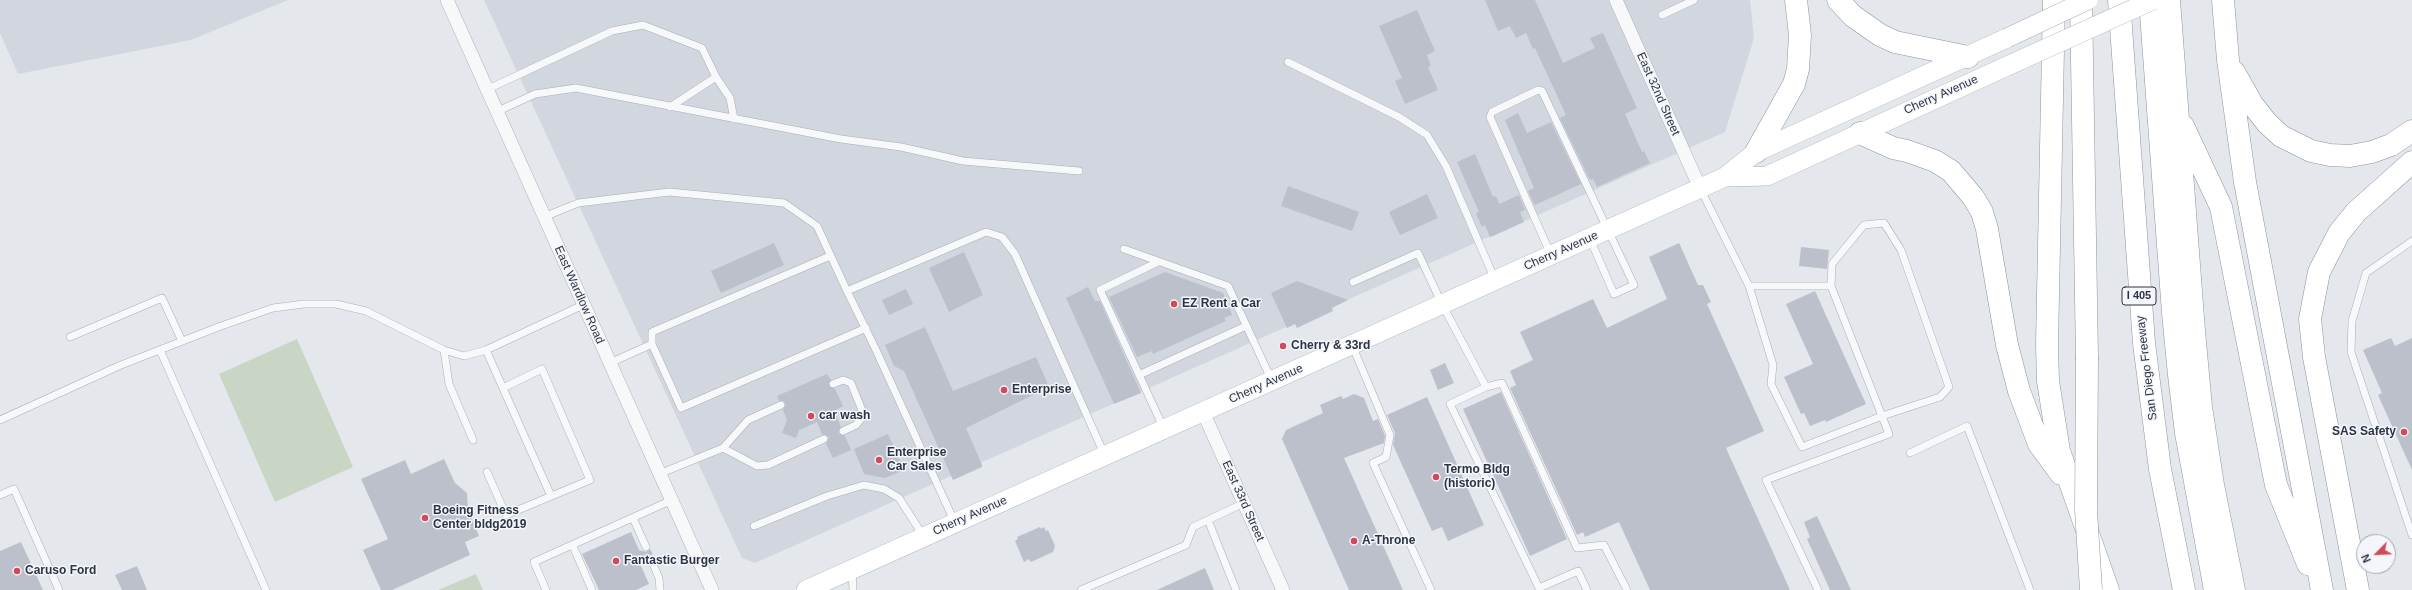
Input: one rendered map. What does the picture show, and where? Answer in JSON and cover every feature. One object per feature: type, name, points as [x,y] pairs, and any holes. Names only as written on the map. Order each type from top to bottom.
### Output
[{"type":"highway","points":[[1756,152],[1794,84],[1798,69],[1800,35],[1796,0]]},
{"type":"highway","points":[[1838,0],[1853,16],[1880,35],[1895,42],[1968,57]]},
{"type":"highway","points":[[2054,0],[2046,345],[2052,414],[2059,451],[2070,486],[2108,590]]},
{"type":"highway","points":[[2081,0],[2087,357],[2086,510],[2091,590]]},
{"type":"highway","name":"San Diego Freeway","points":[[2119,0],[2137,271],[2146,364],[2160,469],[2184,590]]},
{"type":"highway","points":[[2152,0],[2171,290],[2179,375],[2186,432],[2215,590]]},
{"type":"highway","points":[[2169,0],[2201,407],[2213,485],[2234,590]]},
{"type":"highway","points":[[2223,0],[2228,60],[2245,182],[2321,590]]},
{"type":"highway","points":[[2228,60],[2252,104],[2267,123],[2281,136],[2311,151],[2343,156],[2372,152],[2391,145],[2412,131]]},
{"type":"highway","points":[[2177,112],[2221,207],[2276,485],[2294,532],[2321,590]]},
{"type":"highway","points":[[1860,133],[1893,148],[1907,150],[1935,161],[1950,171],[1973,197],[1982,212],[1987,229],[2007,345],[2019,391],[2039,444],[2070,486]]},
{"type":"highway","points":[[2358,590],[2314,356],[2310,319],[2319,272],[2339,233],[2356,212],[2412,162]]},
{"type":"main road","name":"Cherry Avenue","points":[[806,590],[1725,177],[1756,152],[1968,57],[2088,0]]},
{"type":"main road","name":"Cherry Avenue","points":[[1725,177],[1766,176],[2152,0]]},
{"type":"street","name":"East Wardlow Road","points":[[447,0],[486,90],[712,590]]},
{"type":"street","name":"East 32nd Street","points":[[1616,0],[1700,188]]},
{"type":"street","name":"East 33rd Street","points":[[1203,412],[1283,590]]},
{"type":"lane","points":[[1662,15],[1694,0]]},
{"type":"lane","points":[[486,90],[612,31],[644,25],[702,48],[716,77],[730,98],[734,119]]},
{"type":"lane","points":[[1288,62],[1399,117],[1427,135],[1446,166],[1495,280]]},
{"type":"lane","points":[[670,107],[716,77]]},
{"type":"lane","points":[[496,112],[535,94],[576,88],[841,139],[901,147],[963,161],[1079,171]]},
{"type":"lane","points":[[1552,255],[1490,117],[1492,112],[1538,90],[1542,91],[1609,229],[1634,285],[1614,294],[1589,238]]},
{"type":"lane","points":[[1700,188],[1749,286],[1773,365],[1771,384],[1802,447],[1882,416],[1940,397],[1948,387],[1901,250],[1884,223],[1864,225],[1832,264],[1830,286],[1882,416],[1889,434],[1766,480],[1818,590]]},
{"type":"lane","points":[[544,217],[578,203],[669,192],[784,203],[817,226],[830,256],[866,328],[955,523]]},
{"type":"lane","points":[[847,291],[986,232],[1002,237],[1016,254],[1105,456]]},
{"type":"lane","points":[[2412,241],[2366,273],[2352,321],[2351,352],[2412,535]]},
{"type":"lane","points":[[1124,249],[1228,286],[1272,381]]},
{"type":"lane","points":[[1353,282],[1418,252],[1442,304],[1486,387]]},
{"type":"lane","points":[[830,256],[652,332],[652,344],[681,408],[866,328]]},
{"type":"lane","points":[[1158,262],[1100,290],[1164,429]]},
{"type":"lane","points":[[1749,286],[1830,286]]},
{"type":"lane","points":[[70,337],[162,298],[182,341]]},
{"type":"lane","points":[[0,420],[160,350],[273,308],[304,304],[336,304],[366,311],[444,350],[464,356],[486,350],[583,305]]},
{"type":"lane","points":[[1139,374],[1246,326]]},
{"type":"lane","points":[[610,363],[652,344]]},
{"type":"lane","points":[[1352,345],[1390,435],[1386,457],[1373,463],[1431,590]]},
{"type":"lane","points":[[160,350],[266,590]]},
{"type":"lane","points":[[444,350],[449,384],[473,440]]},
{"type":"lane","points":[[486,350],[551,496]]},
{"type":"lane","points":[[487,472],[506,515],[590,480],[542,369],[502,388]]},
{"type":"lane","points":[[833,384],[843,380],[851,383],[864,416],[856,425],[843,431]]},
{"type":"lane","points":[[1587,590],[1578,571],[1540,589],[1450,404],[1486,387],[1502,383],[1576,548],[1604,545],[1627,590]]},
{"type":"lane","points":[[659,474],[723,448],[748,420],[781,406]]},
{"type":"lane","points":[[1910,453],[1967,426],[2030,590]]},
{"type":"lane","points":[[723,448],[757,466],[768,465],[824,439]]},
{"type":"lane","points":[[754,526],[827,496],[864,485],[884,489],[899,498],[924,537]]},
{"type":"lane","points":[[0,495],[14,489],[60,590]]},
{"type":"lane","points":[[546,590],[534,562],[573,546],[672,500]]},
{"type":"lane","points":[[1081,590],[1186,545],[1192,527],[1244,503]]},
{"type":"lane","points":[[632,518],[646,547]]},
{"type":"lane","points":[[1208,520],[1236,590]]},
{"type":"lane","points":[[573,546],[592,590]]},
{"type":"lane","points":[[651,559],[659,578],[660,590]]},
{"type":"lane","points":[[852,569],[853,590]]},
{"type":"shaded area","points":[[0,0],[288,0],[191,40],[18,74],[0,33]]},
{"type":"shaded area","points":[[484,0],[1750,0],[1754,38],[1725,132],[755,563],[742,558]]},
{"type":"green space","points":[[297,339],[353,467],[275,502],[219,374]]},
{"type":"green space","points":[[476,574],[483,590],[438,590]]},
{"type":"building","points":[[1485,0],[1535,0],[1563,63],[1595,48],[1590,38],[1603,33],[1637,108],[1625,114],[1642,152],[1644,151],[1650,163],[1597,187],[1593,179],[1590,180],[1560,118],[1566,115],[1535,48],[1533,49],[1526,33],[1516,38],[1510,26],[1498,31]]},
{"type":"building","points":[[1417,10],[1435,51],[1427,55],[1431,66],[1428,67],[1438,90],[1405,104],[1395,81],[1402,78],[1379,26]]},
{"type":"building","points":[[1518,113],[1527,133],[1551,122],[1581,184],[1535,205],[1528,191],[1534,188],[1505,120]]},
{"type":"building","points":[[1475,154],[1493,197],[1496,196],[1499,204],[1519,195],[1525,210],[1520,212],[1524,222],[1490,237],[1485,225],[1482,227],[1476,213],[1479,212],[1457,162]]},
{"type":"building","points":[[1288,186],[1359,212],[1352,231],[1281,206]]},
{"type":"building","points":[[1427,194],[1438,218],[1400,235],[1389,212]]},
{"type":"building","points":[[774,243],[784,265],[721,293],[711,271]]},
{"type":"building","points":[[1679,243],[1698,285],[1703,285],[1711,302],[1707,304],[1764,431],[1726,448],[1790,590],[1650,590],[1619,522],[1585,537],[1583,532],[1577,535],[1510,388],[1516,385],[1510,371],[1533,360],[1520,332],[1593,299],[1607,328],[1667,299],[1649,257]]},
{"type":"building","points":[[1801,247],[1829,250],[1827,269],[1799,266]]},
{"type":"building","points":[[964,252],[983,295],[949,312],[929,268]]},
{"type":"building","name":"EZ Rent a Car","points":[[1165,272],[1223,293],[1232,315],[1224,318],[1226,321],[1153,354],[1152,351],[1137,357],[1109,297]]},
{"type":"building","points":[[1297,281],[1348,300],[1332,308],[1333,311],[1297,328],[1295,324],[1287,328],[1271,293]]},
{"type":"building","points":[[1088,287],[1095,301],[1100,301],[1141,393],[1114,404],[1066,298]]},
{"type":"building","points":[[906,289],[913,304],[889,315],[882,300]]},
{"type":"building","points":[[1815,291],[1866,404],[1826,422],[1825,420],[1810,426],[1804,413],[1801,414],[1784,377],[1813,364],[1786,304]]},
{"type":"building","points":[[925,327],[953,391],[1036,357],[1049,387],[966,428],[982,467],[953,480],[904,371],[894,366],[885,345]]},
{"type":"building","name":"SAS Safety","points":[[2391,338],[2395,346],[2412,338],[2412,470],[2378,395],[2382,393],[2363,350]]},
{"type":"building","points":[[1445,363],[1454,383],[1438,390],[1430,370]]},
{"type":"building","name":"car wash","points":[[827,374],[831,380],[829,386],[835,389],[843,406],[834,411],[841,427],[838,433],[845,436],[851,450],[833,458],[826,444],[829,437],[822,434],[817,422],[799,430],[796,438],[782,433],[787,420],[783,410],[786,405],[784,401],[779,401],[777,396]]},
{"type":"building","points":[[1501,392],[1567,539],[1530,556],[1463,409]]},
{"type":"building","name":"A-Throne","points":[[1354,394],[1364,398],[1373,421],[1378,419],[1385,436],[1384,443],[1344,458],[1403,590],[1349,590],[1282,439],[1286,430],[1323,413],[1320,405],[1341,396],[1343,399]]},
{"type":"building","name":"Termo Bldg (historic)","points":[[1427,397],[1484,525],[1448,541],[1442,527],[1432,531],[1393,445],[1395,433],[1387,415]]},
{"type":"building","name":"Enterprise Car Sales","points":[[888,434],[904,470],[885,478],[864,474],[854,449]]},
{"type":"building","name":"Boeing Fitness Center bldg2019","points":[[444,459],[455,483],[467,493],[468,510],[479,536],[465,542],[470,555],[392,590],[381,590],[363,550],[388,539],[361,479],[405,460],[411,474]]},
{"type":"building","points":[[1817,516],[1851,590],[1830,590],[1807,539],[1810,537],[1804,522]]},
{"type":"building","points":[[1040,527],[1041,529],[1044,527],[1046,531],[1048,530],[1055,546],[1053,552],[1031,562],[1029,559],[1024,562],[1015,541],[1018,539],[1017,537]]},
{"type":"building","name":"Fantastic Burger","points":[[631,532],[639,550],[646,552],[650,549],[653,554],[649,555],[646,561],[640,564],[649,584],[636,590],[599,590],[582,554]]},
{"type":"building","name":"Caruso Ford","points":[[21,542],[43,590],[0,590],[0,551]]},
{"type":"building","points":[[137,566],[147,590],[122,590],[115,575]]},
{"type":"building","points":[[1205,568],[1214,590],[1157,590]]},
{"type":"place","name":"EZ Rent a Car","points":[[1174,304]]},
{"type":"place","name":"Cherry & 33rd","points":[[1283,346]]},
{"type":"place","name":"Enterprise","points":[[1004,390]]},
{"type":"place","name":"car wash","points":[[811,416]]},
{"type":"place","name":"SAS Safety","points":[[2404,432]]},
{"type":"place","name":"Enterprise Car Sales","points":[[879,460]]},
{"type":"place","name":"Termo Bldg (historic)","points":[[1436,477]]},
{"type":"place","name":"Boeing Fitness Center bldg2019","points":[[425,518]]},
{"type":"place","name":"A-Throne","points":[[1354,541]]},
{"type":"place","name":"Fantastic Burger","points":[[616,561]]},
{"type":"place","name":"Caruso Ford","points":[[17,571]]}]
